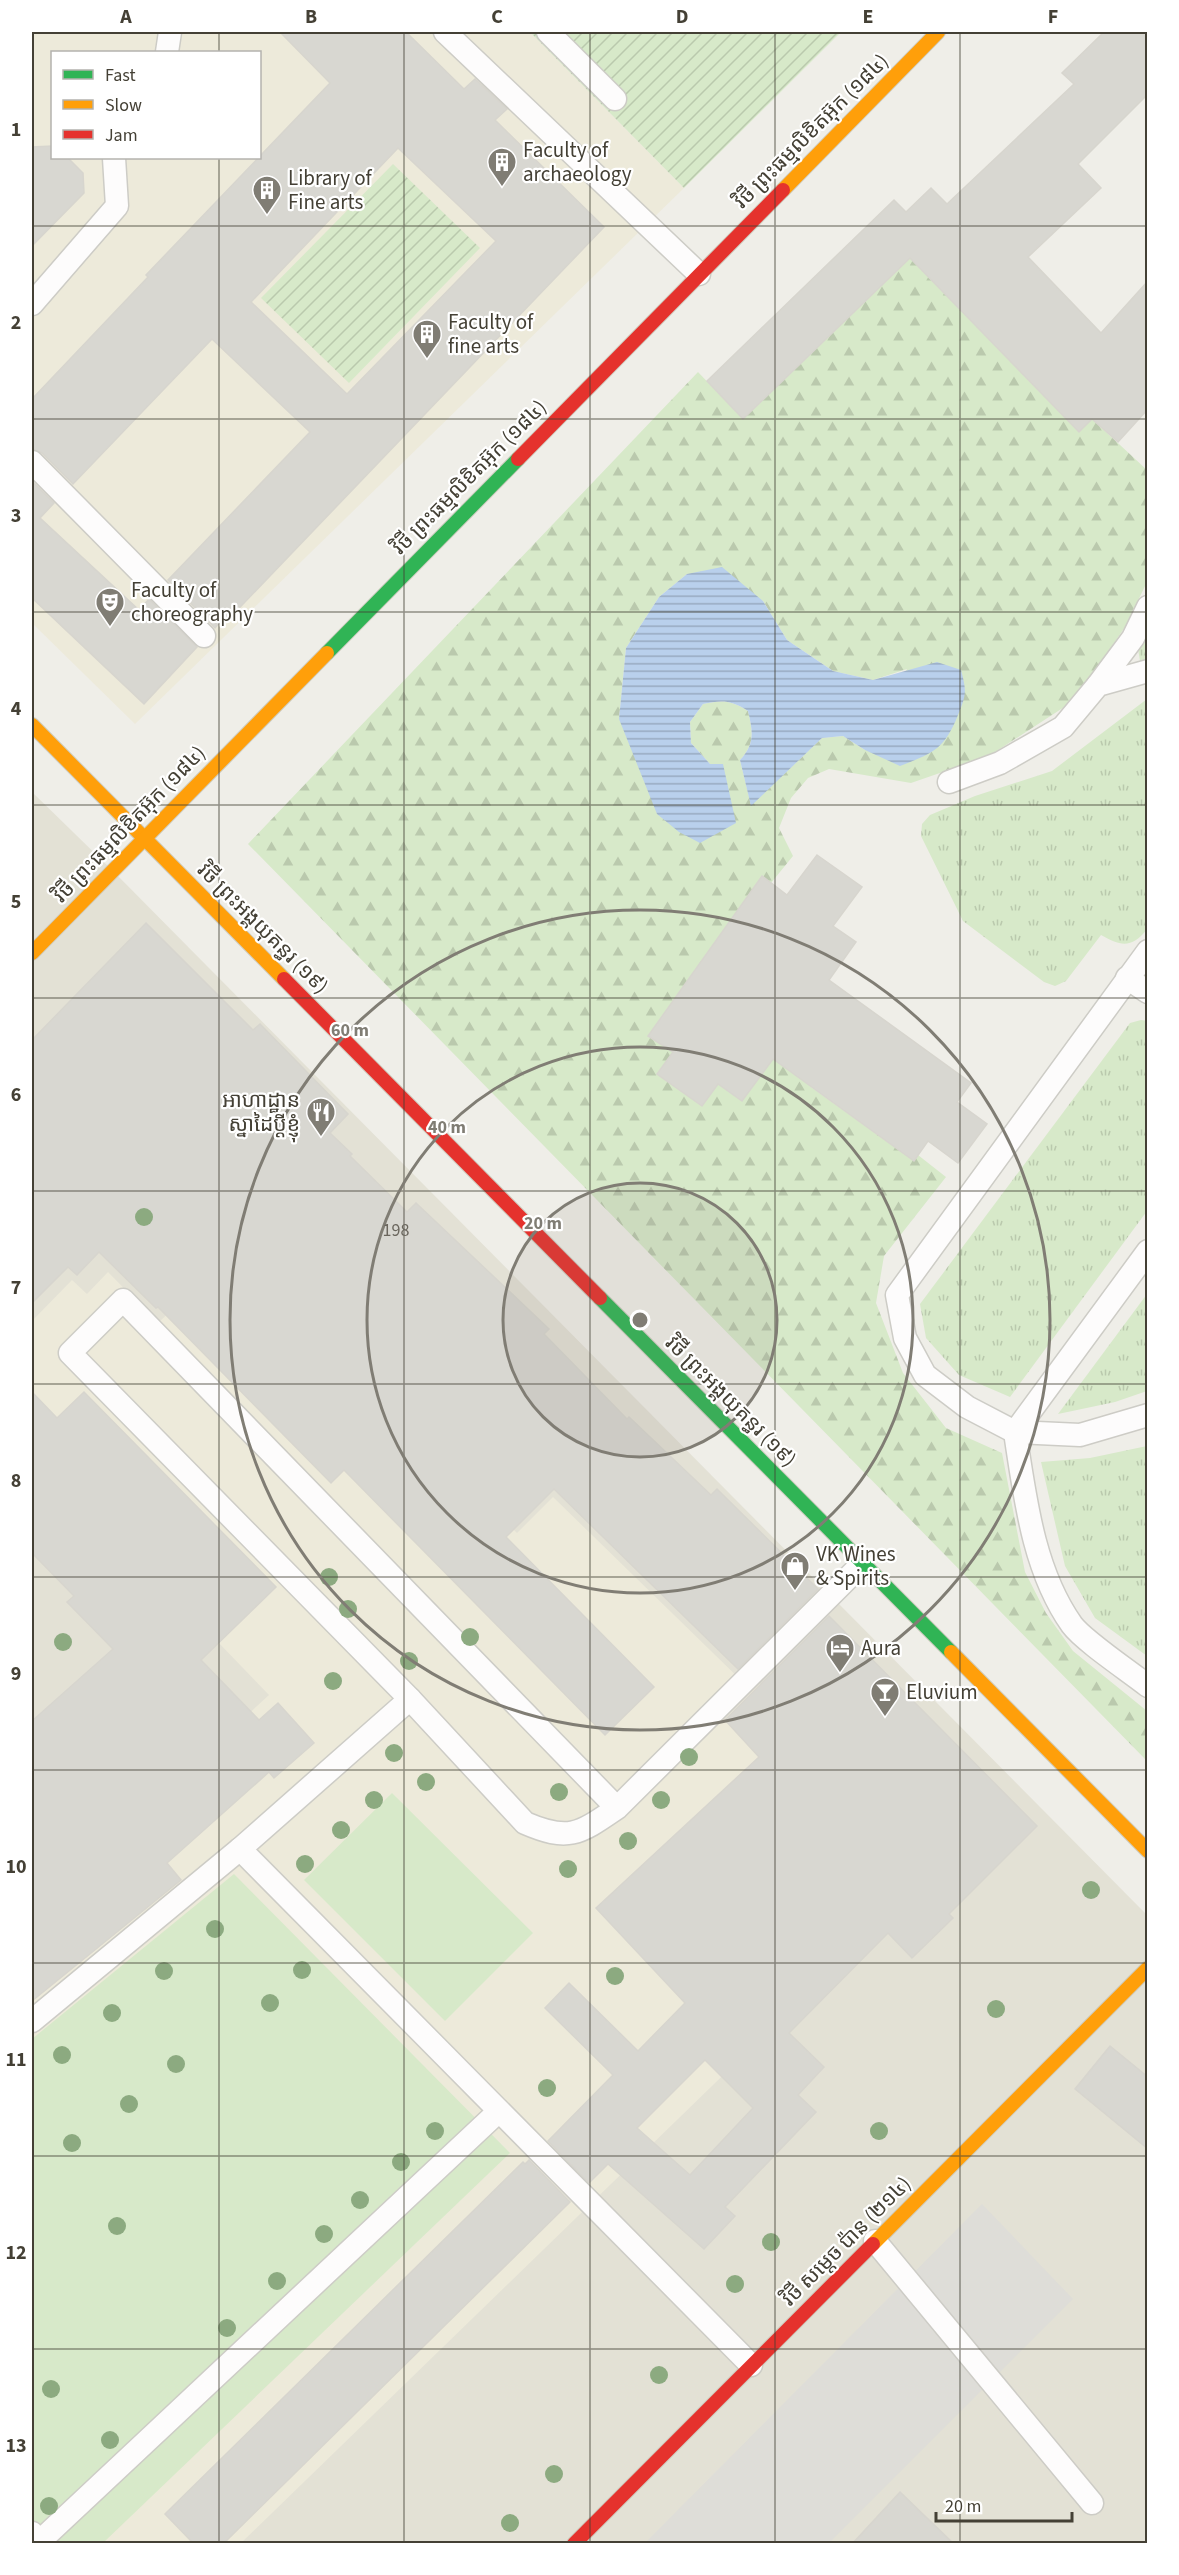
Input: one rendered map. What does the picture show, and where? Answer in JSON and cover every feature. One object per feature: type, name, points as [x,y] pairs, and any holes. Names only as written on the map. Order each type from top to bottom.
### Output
[{"type":"street","name":"វិថី ព្រះធម្មលិខិតអ៊ុក (១៨៤)","points":[[32,953],[938,32]]},
{"type":"street","name":"វិថី ព្រះអង្គយុគន្ធរ (១៩)","points":[[32,725],[1148,1851]]},
{"type":"street","name":"វិថី សម្តេច ប៉ាន (២១៤)","points":[[574,2543],[1148,1968]]},
{"type":"lane","points":[[167,51],[170,32]]},
{"type":"lane","points":[[445,32],[699,274]]},
{"type":"lane","points":[[548,32],[615,99]]},
{"type":"lane","points":[[32,304],[117,206],[114,159]]},
{"type":"lane","points":[[32,462],[204,636]]},
{"type":"lane","points":[[949,782],[1000,763],[1063,727],[1133,638],[1148,607]]},
{"type":"lane","points":[[1098,685],[1148,671]]},
{"type":"lane","points":[[1148,951],[897,1294],[904,1338],[925,1375],[967,1407],[1015,1432],[1080,1435],[1148,1415]]},
{"type":"lane","points":[[1127,978],[1148,992]]},
{"type":"lane","points":[[1148,1251],[1015,1432],[1023,1487],[1045,1579],[1073,1627],[1148,1686]]},
{"type":"lane","points":[[616,1808],[123,1300],[70,1353],[410,1699],[525,1823],[547,1832],[571,1834],[594,1824],[616,1808],[862,1564]]},
{"type":"lane","points":[[32,2021],[240,1850],[410,1699]]},
{"type":"lane","points":[[240,1850],[751,2366]]},
{"type":"lane","points":[[32,2533],[39,2541],[499,2111]]},
{"type":"lane","points":[[875,2241],[1092,2503]]},
{"type":"shaded area","points":[[32,32],[530,32],[684,188],[135,724],[32,623]]},
{"type":"shaded area","points":[[32,792],[113,871],[1147,1915],[1147,2543],[32,2543]]},
{"type":"shaded area","points":[[234,1251],[517,1533],[553,1497],[751,1690],[759,1683],[851,1780],[777,2023],[241,2543],[32,2543],[32,1903],[203,1756],[269,1695],[32,1449],[32,1321],[72,1280],[87,1294],[108,1272],[158,1323]]},
{"type":"shaded area","points":[[982,2204],[1073,2299],[829,2543],[644,2544]]},
{"type":"green space","points":[[530,32],[841,32],[684,188]]},
{"type":"green space","points":[[393,164],[480,248],[349,383],[261,298]]},
{"type":"green space","points":[[910,258],[1079,432],[1092,419],[1147,470],[1147,582],[1125,627],[1075,700],[989,756],[911,783],[829,769],[808,778],[791,798],[779,828],[793,856],[771,883],[762,876],[649,1036],[673,1052],[657,1074],[702,1106],[718,1084],[742,1101],[779,1051],[811,1087],[914,1161],[918,1155],[946,1177],[884,1256],[876,1303],[903,1373],[946,1428],[1002,1453],[1025,1572],[1046,1613],[1073,1651],[1147,1711],[1147,1761],[248,844],[698,372],[743,419]],"holes":[[[687,574],[763,601],[787,640],[833,671],[873,680],[907,669],[865,750],[843,736],[822,738],[751,805],[740,760],[748,749],[751,737],[748,711],[731,703],[703,704],[690,722],[691,743],[710,764],[619,719],[626,648],[659,597]]]},
{"type":"green space","points":[[1147,636],[1147,660],[1140,661],[1138,648]]},
{"type":"green space","points":[[1147,699],[1147,929],[1136,940],[1126,944],[1114,942],[1101,935],[1066,981],[1055,986],[1044,982],[963,921],[921,836],[922,824],[930,815],[975,796],[1052,771]]},
{"type":"green space","points":[[1148,1021],[1147,1211],[1010,1397],[959,1375],[926,1338],[920,1304],[1130,1023]]},
{"type":"green space","points":[[1147,1294],[1147,1391],[1115,1402],[1058,1414]]},
{"type":"green space","points":[[1148,1446],[1147,1656],[1095,1618],[1065,1566],[1041,1462],[1090,1458]]},
{"type":"green space","points":[[392,1793],[533,1933],[445,2021],[304,1880]]},
{"type":"green space","points":[[234,1874],[510,2153],[103,2543],[32,2544],[32,2039]]},
{"type":"water","points":[[722,567],[763,601],[787,640],[833,671],[873,680],[937,662],[961,670],[965,689],[964,698],[948,736],[936,749],[900,766],[865,750],[843,736],[822,738],[751,806],[740,760],[748,749],[751,737],[748,711],[726,702],[703,704],[690,722],[691,743],[710,764],[723,764],[736,823],[700,843],[679,832],[657,814],[619,719],[626,648],[659,597],[687,574]]},
{"type":"building","points":[[280,32],[406,32],[464,89],[475,79],[507,109],[495,120],[604,227],[223,625],[220,622],[215,628],[168,580],[310,432],[212,339],[73,484],[42,453],[32,449],[32,399],[148,277],[146,275],[257,159],[261,159],[261,155],[330,83]],"holes":[[[398,148],[496,241],[347,394],[251,302]]]},
{"type":"building","points":[[1104,32],[1148,32],[1148,94],[1078,164],[1101,188],[1028,257],[1101,333],[1148,281],[1148,409],[1118,442],[1092,419],[1079,432],[910,258],[743,419],[707,381],[894,200],[906,212],[931,188],[947,204],[1074,84],[1062,73]]},
{"type":"building","points":[[51,146],[51,159],[69,159],[83,173],[84,193],[32,246],[32,147]]},
{"type":"building","name":"Faculty of choreography","points":[[32,481],[54,503],[40,518],[139,610],[149,599],[197,647],[144,704],[32,598]]},
{"type":"building","points":[[817,855],[862,887],[833,926],[856,942],[829,980],[971,1083],[957,1102],[987,1124],[958,1163],[928,1141],[914,1161],[773,1059],[742,1101],[718,1084],[702,1106],[657,1074],[673,1052],[648,1036],[762,876],[787,895]]},
{"type":"building","points":[[146,923],[253,1030],[260,1024],[348,1114],[330,1133],[352,1154],[350,1156],[407,1212],[416,1203],[549,1329],[544,1334],[627,1419],[629,1417],[711,1495],[717,1489],[818,1589],[738,1669],[554,1489],[506,1537],[654,1687],[605,1735],[344,1470],[331,1483],[158,1307],[156,1308],[99,1252],[77,1275],[68,1267],[32,1303],[32,1040]]},
{"type":"building","points":[[32,1392],[57,1418],[84,1392],[276,1587],[201,1660],[259,1720],[278,1703],[314,1743],[274,1778],[269,1772],[167,1863],[181,1880],[32,2001],[32,1721],[113,1649],[67,1602],[74,1596],[32,1553]]},
{"type":"building","points":[[829,1616],[1037,1826],[949,1914],[953,1918],[912,1958],[888,1933],[789,2033],[824,2067],[798,2095],[816,2112],[725,2207],[735,2216],[704,2249],[608,2164],[589,2183],[548,2141],[613,2075],[545,2008],[569,1983],[638,2051],[685,2003],[596,1908],[759,1757],[725,1720]],"holes":[[[705,2060],[753,2108],[690,2175],[637,2128]]]},
{"type":"building","points":[[1110,2046],[1148,2077],[1148,2149],[1075,2089]]},
{"type":"building","points":[[529,2160],[570,2202],[223,2544],[194,2544],[165,2514],[523,2162],[525,2164]]},
{"type":"building","points":[[900,2492],[954,2544],[852,2544]]},
{"type":"traffic: fast","points":[[327,653],[518,459]]},
{"type":"traffic: fast","points":[[600,1298],[951,1652]]},
{"type":"traffic: slow","points":[[783,190],[938,32]]},
{"type":"traffic: slow","points":[[32,953],[327,653]]},
{"type":"traffic: slow","points":[[32,725],[284,979]]},
{"type":"traffic: slow","points":[[951,1652],[1148,1851]]},
{"type":"traffic: slow","points":[[873,2244],[1148,1968]]},
{"type":"traffic: jam","points":[[518,459],[783,190]]},
{"type":"traffic: jam","points":[[284,979],[600,1298]]},
{"type":"traffic: jam","points":[[574,2544],[873,2244]]},
{"type":"place","name":"Faculty of archaeology","points":[[502,188]]},
{"type":"place","name":"Library of Fine arts","points":[[267,216]]},
{"type":"place","name":"Faculty of fine arts","points":[[427,360]]},
{"type":"place","name":"Faculty of choreography","points":[[110,628]]},
{"type":"place","name":"អាហាដ្ឋាន ស្នាដៃប្ដីខ្ញុំ","points":[[321,1138]]},
{"type":"place","name":"VK Wines & Spirits","points":[[795,1592]]},
{"type":"place","name":"Aura","points":[[840,1674]]},
{"type":"place","name":"Eluvium","points":[[885,1718]]}]
